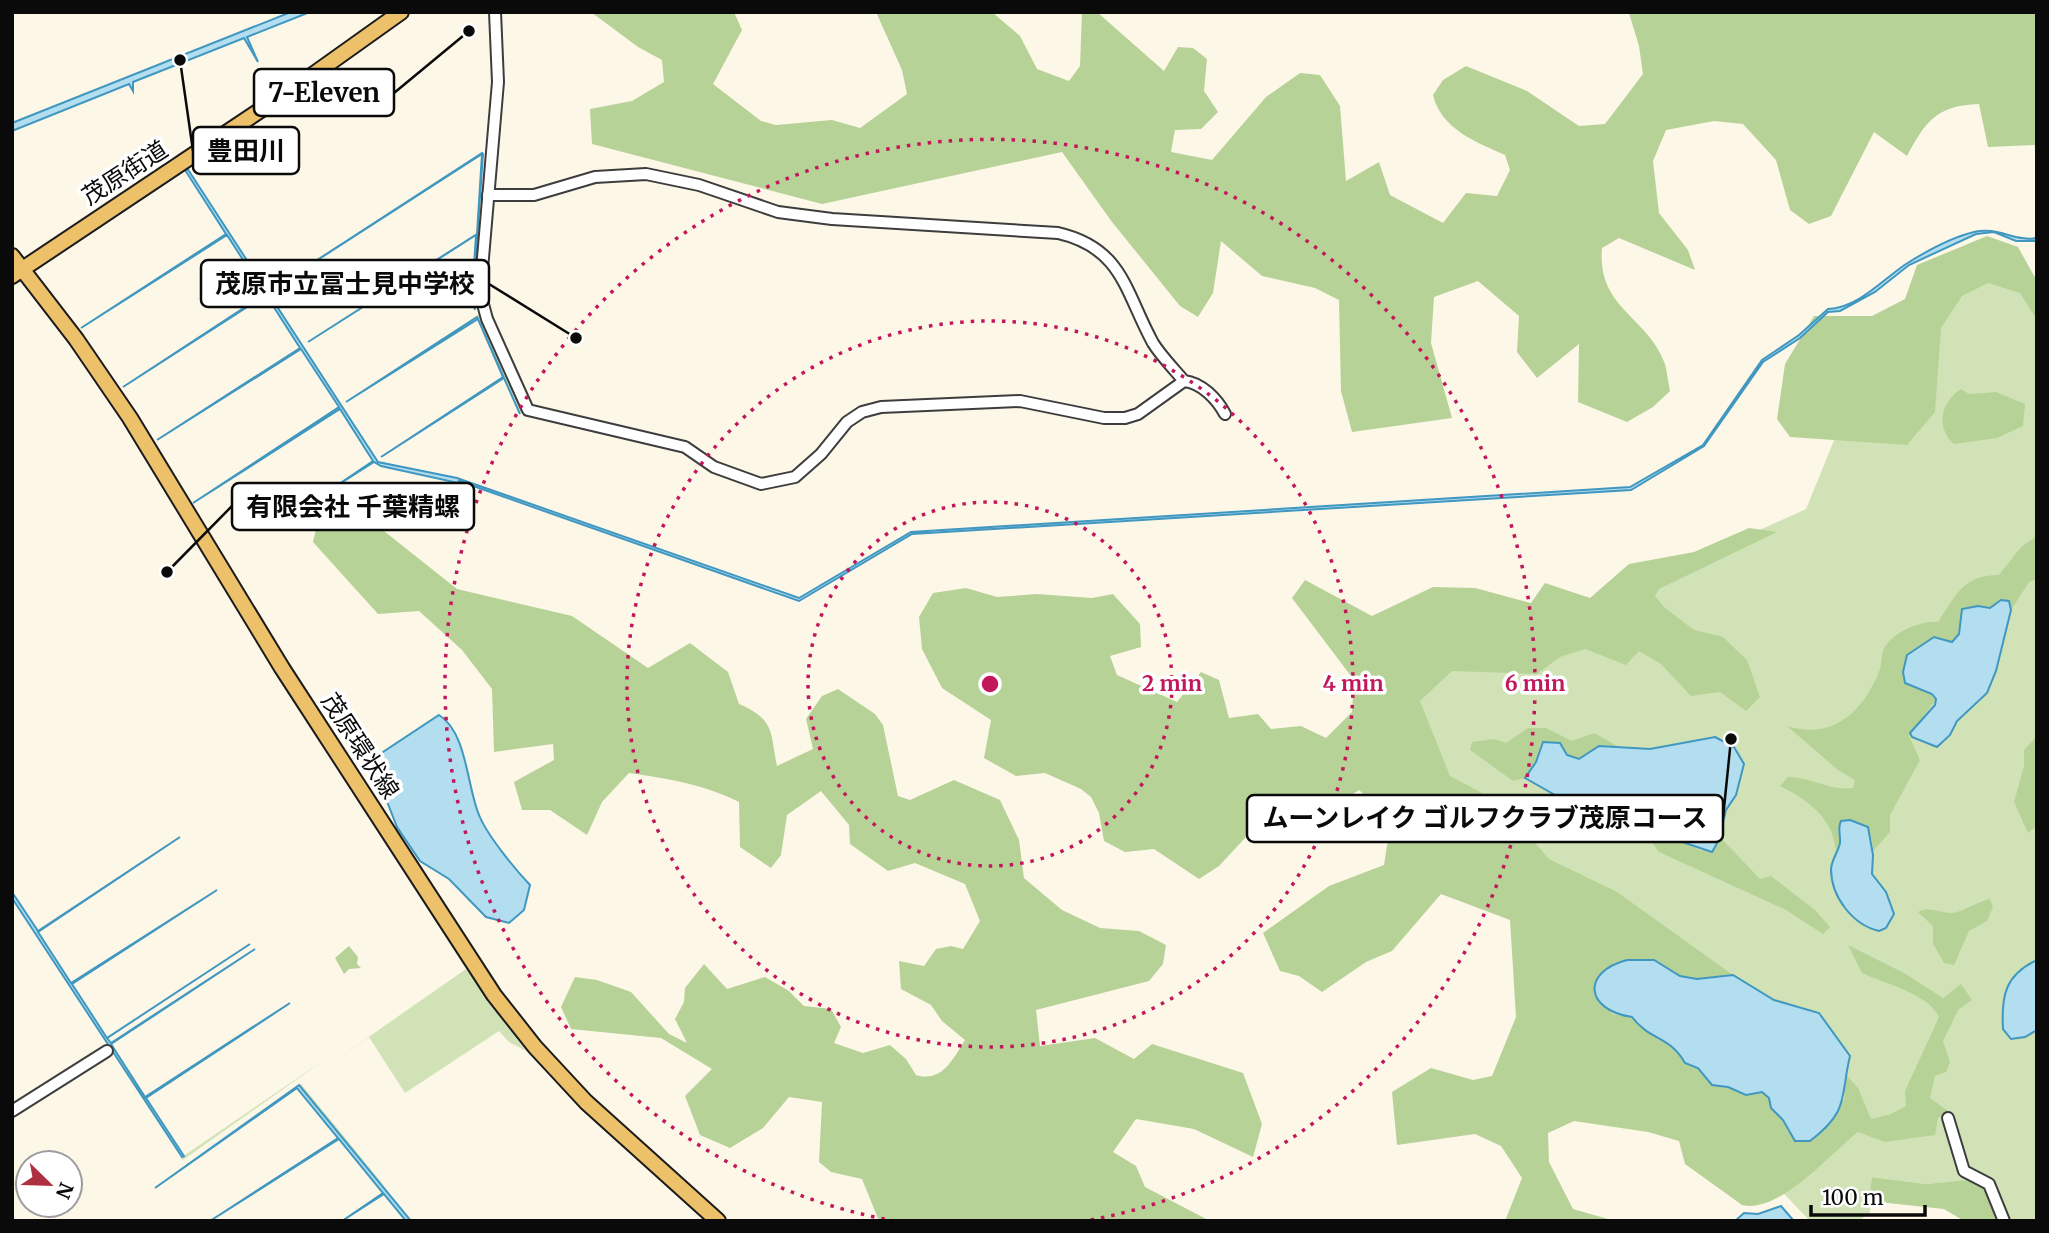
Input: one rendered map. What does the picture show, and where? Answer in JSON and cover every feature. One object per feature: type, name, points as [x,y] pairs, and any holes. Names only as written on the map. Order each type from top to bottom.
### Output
[{"type":"main road","name":"茂原街道","points":[[17,273],[307,79],[401,12]]},
{"type":"main road","name":"茂原環状線","points":[[12,256],[17,273],[76,339],[130,418],[282,668],[499,1002],[535,1047],[586,1102],[718,1221]]},
{"type":"street","points":[[495,12],[498,82],[481,274],[483,309],[528,410],[684,447],[699,458],[743,480],[761,484],[795,477],[821,454],[847,422],[881,407],[1020,401],[1104,418],[1125,418],[1138,414],[1184,381]]},
{"type":"street","points":[[488,195],[534,195],[595,177],[646,174],[699,185],[778,212],[832,219],[1058,233],[1078,238],[1101,252],[1121,274],[1154,344],[1184,381],[1203,388],[1218,401],[1225,414]]},
{"type":"street","points":[[12,1111],[107,1051]]},
{"type":"street","points":[[1948,1118],[1964,1171],[1989,1184],[2004,1221]]},
{"type":"green space","points":[[591,12],[734,12],[742,30],[713,84],[761,121],[776,125],[832,120],[860,128],[907,94],[902,70],[876,12],[992,12],[1020,36],[1037,69],[1069,81],[1080,66],[1082,12],[1097,12],[1164,71],[1178,47],[1193,48],[1207,59],[1204,91],[1218,112],[1201,129],[1175,130],[1171,152],[1212,160],[1266,97],[1300,73],[1320,75],[1340,106],[1346,181],[1379,162],[1390,195],[1443,223],[1466,193],[1497,196],[1510,170],[1505,155],[1461,133],[1437,107],[1433,95],[1443,80],[1466,66],[1527,91],[1579,126],[1605,124],[1643,74],[1639,46],[1629,13],[1626,12],[2037,12],[2037,145],[1988,147],[1979,104],[1953,108],[1934,118],[1920,134],[1907,156],[1874,132],[1831,216],[1809,224],[1790,210],[1776,160],[1743,124],[1714,121],[1666,130],[1653,161],[1659,213],[1688,250],[1695,270],[1619,238],[1602,248],[1607,285],[1615,299],[1657,348],[1665,364],[1670,391],[1653,407],[1627,422],[1578,402],[1579,344],[1537,378],[1517,352],[1519,316],[1478,281],[1434,297],[1431,343],[1452,418],[1352,432],[1341,391],[1339,300],[1315,288],[1262,276],[1221,241],[1213,293],[1198,317],[1180,306],[1112,222],[1062,152],[822,204],[592,144],[590,109],[632,101],[664,82],[662,60],[638,47]]},
{"type":"green space","points":[[1987,236],[2018,247],[2037,281],[2037,320],[2020,293],[1988,283],[1962,296],[1941,328],[1935,412],[1907,445],[1790,437],[1777,419],[1785,364],[1814,316],[1872,316],[1905,299],[1917,265]]},
{"type":"green space","points":[[1984,271],[2037,288],[2037,1221],[1976,1221],[1951,1182],[1926,1184],[1873,1177],[1870,1212],[1859,1221],[1810,1221],[1612,1014],[1442,784],[1408,694],[1443,665],[1653,578],[1806,509],[1837,433]]},
{"type":"green space","points":[[478,315],[481,315],[522,408],[521,413],[477,317],[346,402]]},
{"type":"green space","points":[[1961,389],[1969,394],[1996,392],[2025,404],[2023,426],[1997,438],[1954,444],[1944,430],[1943,415],[1949,401]]},
{"type":"green space","points":[[340,505],[355,508],[457,589],[572,616],[648,668],[690,643],[728,672],[739,704],[765,721],[771,735],[777,766],[813,749],[806,719],[822,696],[838,689],[875,714],[883,725],[898,796],[910,800],[954,780],[1000,800],[1019,840],[1024,878],[1062,910],[1100,928],[1139,931],[1166,945],[1163,964],[1149,981],[1036,1010],[1040,1046],[1095,1038],[1134,1059],[1152,1044],[1243,1073],[1262,1124],[1253,1157],[1194,1129],[1136,1119],[1113,1152],[1136,1166],[1145,1187],[1210,1221],[879,1221],[862,1179],[831,1172],[819,1162],[822,1102],[789,1097],[763,1128],[730,1148],[700,1135],[685,1096],[712,1069],[661,1038],[571,1029],[561,1007],[575,977],[597,980],[631,992],[669,1034],[687,1043],[675,1019],[684,1002],[685,988],[704,964],[727,989],[765,977],[789,991],[804,1006],[831,1009],[841,1027],[834,1043],[863,1053],[890,1045],[906,1059],[916,1075],[933,1076],[946,1068],[965,1040],[942,1021],[931,1005],[901,989],[899,961],[924,966],[936,949],[951,946],[963,949],[980,921],[965,884],[915,863],[888,871],[850,844],[849,825],[821,791],[787,815],[781,855],[771,868],[740,847],[739,802],[686,783],[629,773],[602,802],[587,835],[550,810],[522,810],[514,782],[554,760],[553,744],[494,752],[492,689],[462,650],[419,611],[378,614],[313,542],[319,516]]},
{"type":"green space","points":[[1749,528],[1777,532],[1659,589],[1655,596],[1664,607],[1694,630],[1723,637],[1747,660],[1760,697],[1746,711],[1720,692],[1691,696],[1661,664],[1639,651],[1626,665],[1585,649],[1560,657],[1537,674],[1452,671],[1420,701],[1450,776],[1499,802],[1549,859],[1617,892],[1733,975],[1697,979],[1680,976],[1654,960],[1627,960],[1601,973],[1612,1014],[1632,1017],[1646,1031],[1679,1053],[1685,1063],[1698,1068],[1712,1085],[1728,1087],[1746,1095],[1762,1092],[1769,1098],[1771,1108],[1783,1120],[1788,1132],[1844,1100],[1846,1075],[1858,1088],[1871,1119],[1891,1114],[1906,1106],[1905,1091],[1939,1017],[1916,995],[1862,973],[1848,945],[1904,973],[1943,998],[1961,984],[1972,1000],[1958,1010],[1943,1041],[1950,1062],[1946,1072],[1935,1076],[1930,1098],[1948,1111],[1938,1118],[1935,1135],[1885,1142],[1858,1132],[1788,1192],[1756,1205],[1742,1205],[1685,1164],[1679,1141],[1648,1132],[1574,1121],[1548,1133],[1549,1162],[1573,1209],[1615,1221],[1505,1221],[1522,1178],[1501,1146],[1475,1134],[1397,1145],[1392,1092],[1431,1068],[1473,1080],[1492,1076],[1516,1017],[1510,920],[1441,894],[1392,951],[1366,962],[1322,992],[1299,976],[1280,971],[1263,933],[1329,886],[1384,865],[1391,820],[1359,790],[1295,831],[1246,837],[1219,866],[1199,879],[1154,849],[1125,852],[1104,841],[1099,813],[1091,797],[1081,789],[1045,773],[1016,776],[984,758],[991,720],[942,688],[922,649],[919,617],[933,593],[966,588],[997,597],[1037,594],[1092,598],[1113,594],[1140,624],[1141,647],[1110,656],[1117,675],[1177,702],[1201,672],[1219,680],[1229,718],[1258,714],[1271,729],[1301,726],[1326,738],[1352,712],[1354,680],[1292,598],[1305,580],[1372,616],[1433,587],[1475,588],[1531,603],[1545,583],[1590,598],[1629,564],[1694,552]]},
{"type":"green space","points":[[2037,536],[2037,579],[2029,582],[2011,610],[2011,604],[2002,600],[1990,608],[1978,606],[1962,609],[1959,634],[1953,642],[1947,643],[1937,637],[1907,655],[1905,668],[1936,699],[1909,736],[1920,760],[1890,815],[1890,832],[1873,851],[1872,840],[1850,820],[1841,821],[1840,843],[1836,850],[1834,838],[1817,811],[1780,786],[1788,777],[1845,788],[1853,788],[1855,780],[1838,770],[1787,726],[1818,729],[1843,720],[1864,700],[1872,687],[1880,669],[1883,651],[1892,639],[1899,633],[1923,623],[1938,622],[1962,588],[1977,579],[1999,575],[2021,547]]},
{"type":"green space","points":[[1528,728],[1546,728],[1572,741],[1594,733],[1619,747],[1599,746],[1579,759],[1540,746],[1536,762],[1525,778],[1513,781],[1470,750],[1472,742],[1494,739],[1506,743]]},
{"type":"green space","points":[[2037,736],[2037,826],[2028,833],[2014,802],[2024,766],[2024,750]]},
{"type":"green space","points":[[1661,821],[1668,824],[1679,841],[1702,851],[1720,837],[1760,879],[1771,876],[1815,910],[1830,927],[1823,934],[1786,910],[1659,852],[1638,824]]},
{"type":"green space","points":[[1990,899],[1993,907],[1987,921],[1969,931],[1954,965],[1944,963],[1933,944],[1933,926],[1918,912],[1957,912]]},
{"type":"green space","points":[[349,946],[358,957],[357,964],[361,968],[349,969],[344,974],[335,958]]},
{"type":"green space","points":[[466,969],[526,1051],[509,1042],[499,1031],[405,1093],[369,1037],[304,1082]]},
{"type":"green space","points":[[107,1045],[182,1157],[327,1058],[183,1160]]},
{"type":"green space","points":[[301,1084],[383,1184],[384,1186],[299,1085]]},
{"type":"green space","points":[[1872,1177],[1926,1184],[1969,1180],[1986,1190],[1999,1221],[1964,1221],[1944,1209],[1869,1201]]},
{"type":"water","points":[[291,12],[310,12],[247,37],[258,62],[244,38],[133,82],[133,91],[129,84],[12,131],[12,123]]},
{"type":"water","points":[[482,153],[483,154],[473,296],[475,310],[472,296],[476,235],[308,342],[477,234],[482,154],[274,288]]},
{"type":"water","points":[[187,168],[378,462],[457,478],[799,598],[911,532],[1630,487],[1703,445],[1762,360],[1799,335],[1828,309],[1860,299],[1914,259],[1966,234],[1990,231],[2021,238],[2037,238],[2037,241],[2016,241],[1994,232],[1976,234],[1909,265],[1875,292],[1840,311],[1828,312],[1800,338],[1763,362],[1704,446],[1631,490],[912,534],[799,601],[459,481],[407,526],[454,482],[381,466],[374,462],[327,492],[373,461],[340,409],[193,503],[339,407],[301,349],[157,440],[300,348],[266,295],[123,387],[265,294],[227,235],[81,328],[226,234],[185,170]]},
{"type":"water","points":[[477,317],[478,319],[346,402]]},
{"type":"water","points":[[482,328],[520,414],[504,378],[381,457],[503,377]]},
{"type":"water","points":[[2001,600],[2009,601],[2011,610],[1996,671],[1987,693],[1957,721],[1950,735],[1937,747],[1912,737],[1910,733],[1935,705],[1936,699],[1932,694],[1905,683],[1903,672],[1907,655],[1934,637],[1952,642],[1959,634],[1962,609],[1978,606],[1990,608]]},
{"type":"water","points":[[439,715],[448,723],[461,747],[475,803],[483,823],[530,885],[524,910],[509,923],[486,917],[449,879],[420,861],[397,827],[379,781],[371,769],[380,754]]},
{"type":"water","points":[[1715,737],[1734,747],[1744,764],[1736,795],[1726,810],[1719,840],[1712,852],[1679,841],[1668,824],[1661,821],[1623,823],[1571,804],[1525,778],[1536,762],[1543,742],[1560,743],[1567,755],[1579,759],[1599,746],[1650,749]]},
{"type":"water","points":[[1850,820],[1868,827],[1873,855],[1872,874],[1886,892],[1894,914],[1886,928],[1879,931],[1869,928],[1852,916],[1839,899],[1832,879],[1831,869],[1840,843],[1840,824],[1841,821]]},
{"type":"water","points":[[180,837],[38,932],[71,983],[217,890],[72,984],[111,1043],[255,949],[111,1044],[145,1097],[290,1003],[146,1098],[184,1156],[182,1157],[12,898],[12,892],[38,931]]},
{"type":"water","points":[[1627,960],[1654,960],[1680,976],[1697,979],[1733,975],[1774,1000],[1819,1013],[1850,1056],[1841,1103],[1832,1121],[1810,1141],[1795,1141],[1783,1120],[1771,1108],[1769,1098],[1762,1092],[1746,1095],[1728,1087],[1712,1085],[1698,1068],[1685,1063],[1672,1047],[1639,1025],[1632,1017],[1605,1007],[1598,999],[1596,981],[1612,966]]},
{"type":"water","points":[[2037,960],[2037,1030],[2025,1037],[2011,1039],[2003,1029],[2004,997],[2018,972]]},
{"type":"water","points":[[299,1085],[411,1221],[406,1221],[384,1194],[342,1221],[383,1193],[339,1139],[210,1221],[338,1138],[297,1088],[155,1188]]},
{"type":"water","points":[[1781,1206],[1794,1221],[1735,1221],[1744,1213],[1758,1214]]},
{"type":"place","name":"7-Eleven","points":[[469,31]]},
{"type":"place","name":"豊田川","points":[[180,60]]},
{"type":"place","name":"茂原市立冨士見中学校","points":[[576,338]]},
{"type":"place","name":"有限会社 千葉精螺","points":[[167,572]]},
{"type":"place","name":"ムーンレイク ゴルフクラブ茂原コース","points":[[1731,739]]}]
